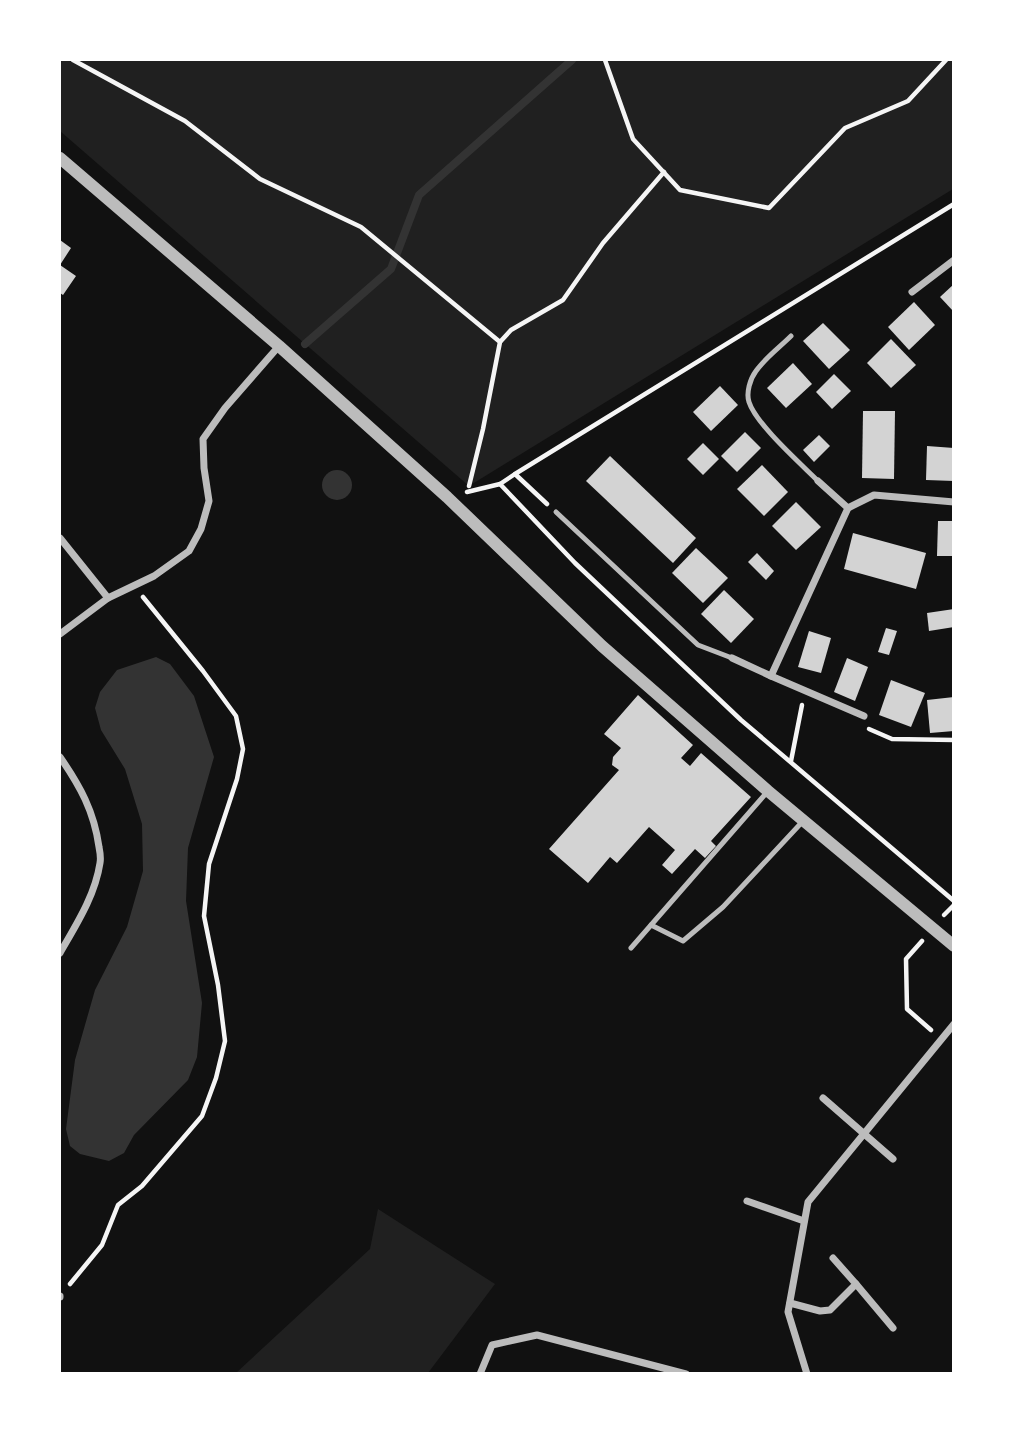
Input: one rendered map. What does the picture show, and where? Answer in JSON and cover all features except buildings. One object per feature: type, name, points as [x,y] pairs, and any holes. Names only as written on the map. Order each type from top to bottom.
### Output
[{"type":"street","points":[[60,158],[279,346],[447,497],[602,646],[768,791],[954,946]]},
{"type":"street","points":[[912,292],[954,260]]},
{"type":"street","points":[[60,634],[107,598],[154,576],[189,551],[201,529],[209,501],[203,439],[225,408],[279,346]]},
{"type":"street","points":[[818,481],[848,508]]},
{"type":"street","points":[[771,676],[848,508],[874,495],[954,502]]},
{"type":"street","points":[[60,538],[107,598]]},
{"type":"street","points":[[732,658],[864,716]]},
{"type":"street","points":[[60,757],[86,800],[97,835],[101,861],[92,892],[60,953]]},
{"type":"street","points":[[807,1374],[788,1312],[808,1202],[954,1024]]},
{"type":"street","points":[[823,1098],[893,1158]]},
{"type":"street","points":[[747,1201],[804,1221]]},
{"type":"street","points":[[833,1258],[892,1328]]},
{"type":"street","points":[[790,1303],[820,1311],[830,1310],[856,1284]]},
{"type":"street","points":[[480,1374],[492,1345],[537,1335],[686,1374]]},
{"type":"lane","points":[[791,336],[755,372],[748,387],[748,399],[753,412],[764,425],[818,481]]},
{"type":"lane","points":[[556,512],[698,645],[732,658]]},
{"type":"lane","points":[[631,948],[768,791]]},
{"type":"lane","points":[[651,925],[683,941],[723,907],[804,820]]},
{"type":"path","points":[[73,60],[185,121],[260,179],[361,227],[500,342]]},
{"type":"path","points":[[605,60],[633,139],[680,190],[769,208],[845,128],[908,102],[946,60]]},
{"type":"path","points":[[469,486],[500,342],[511,330],[563,300],[603,243],[664,172]]},
{"type":"path","points":[[447,497],[500,484],[954,204]]},
{"type":"path","points":[[515,474],[556,512]]},
{"type":"path","points":[[500,484],[575,563],[741,720],[954,901]]},
{"type":"path","points":[[60,1296],[102,1245],[118,1205],[142,1185],[202,1116],[216,1078],[225,1041],[218,985],[204,916],[209,864],[237,779],[243,749],[241,738],[236,716],[134,586]]},
{"type":"path","points":[[791,762],[805,691]]},
{"type":"path","points":[[864,716],[863,726],[892,739],[954,740]]},
{"type":"path","points":[[906,959],[907,1009]]},
{"type":"shaded area","points":[[60,60],[953,60],[953,189],[469,486],[60,131]]},
{"type":"shaded area","points":[[337,470],[348,474],[352,485],[348,496],[337,500],[326,496],[322,485],[326,474]]},
{"type":"shaded area","points":[[156,657],[170,664],[194,696],[214,757],[188,848],[186,901],[202,1003],[197,1057],[188,1080],[134,1135],[124,1153],[109,1161],[80,1154],[70,1146],[66,1129],[75,1060],[95,990],[127,927],[143,871],[142,824],[125,769],[101,730],[95,708],[100,692],[117,670]]},
{"type":"shaded area","points":[[378,1209],[495,1284],[428,1373],[236,1373],[370,1249]]},
{"type":"waterway","points":[[305,344],[391,269],[419,195],[572,60]]}]
